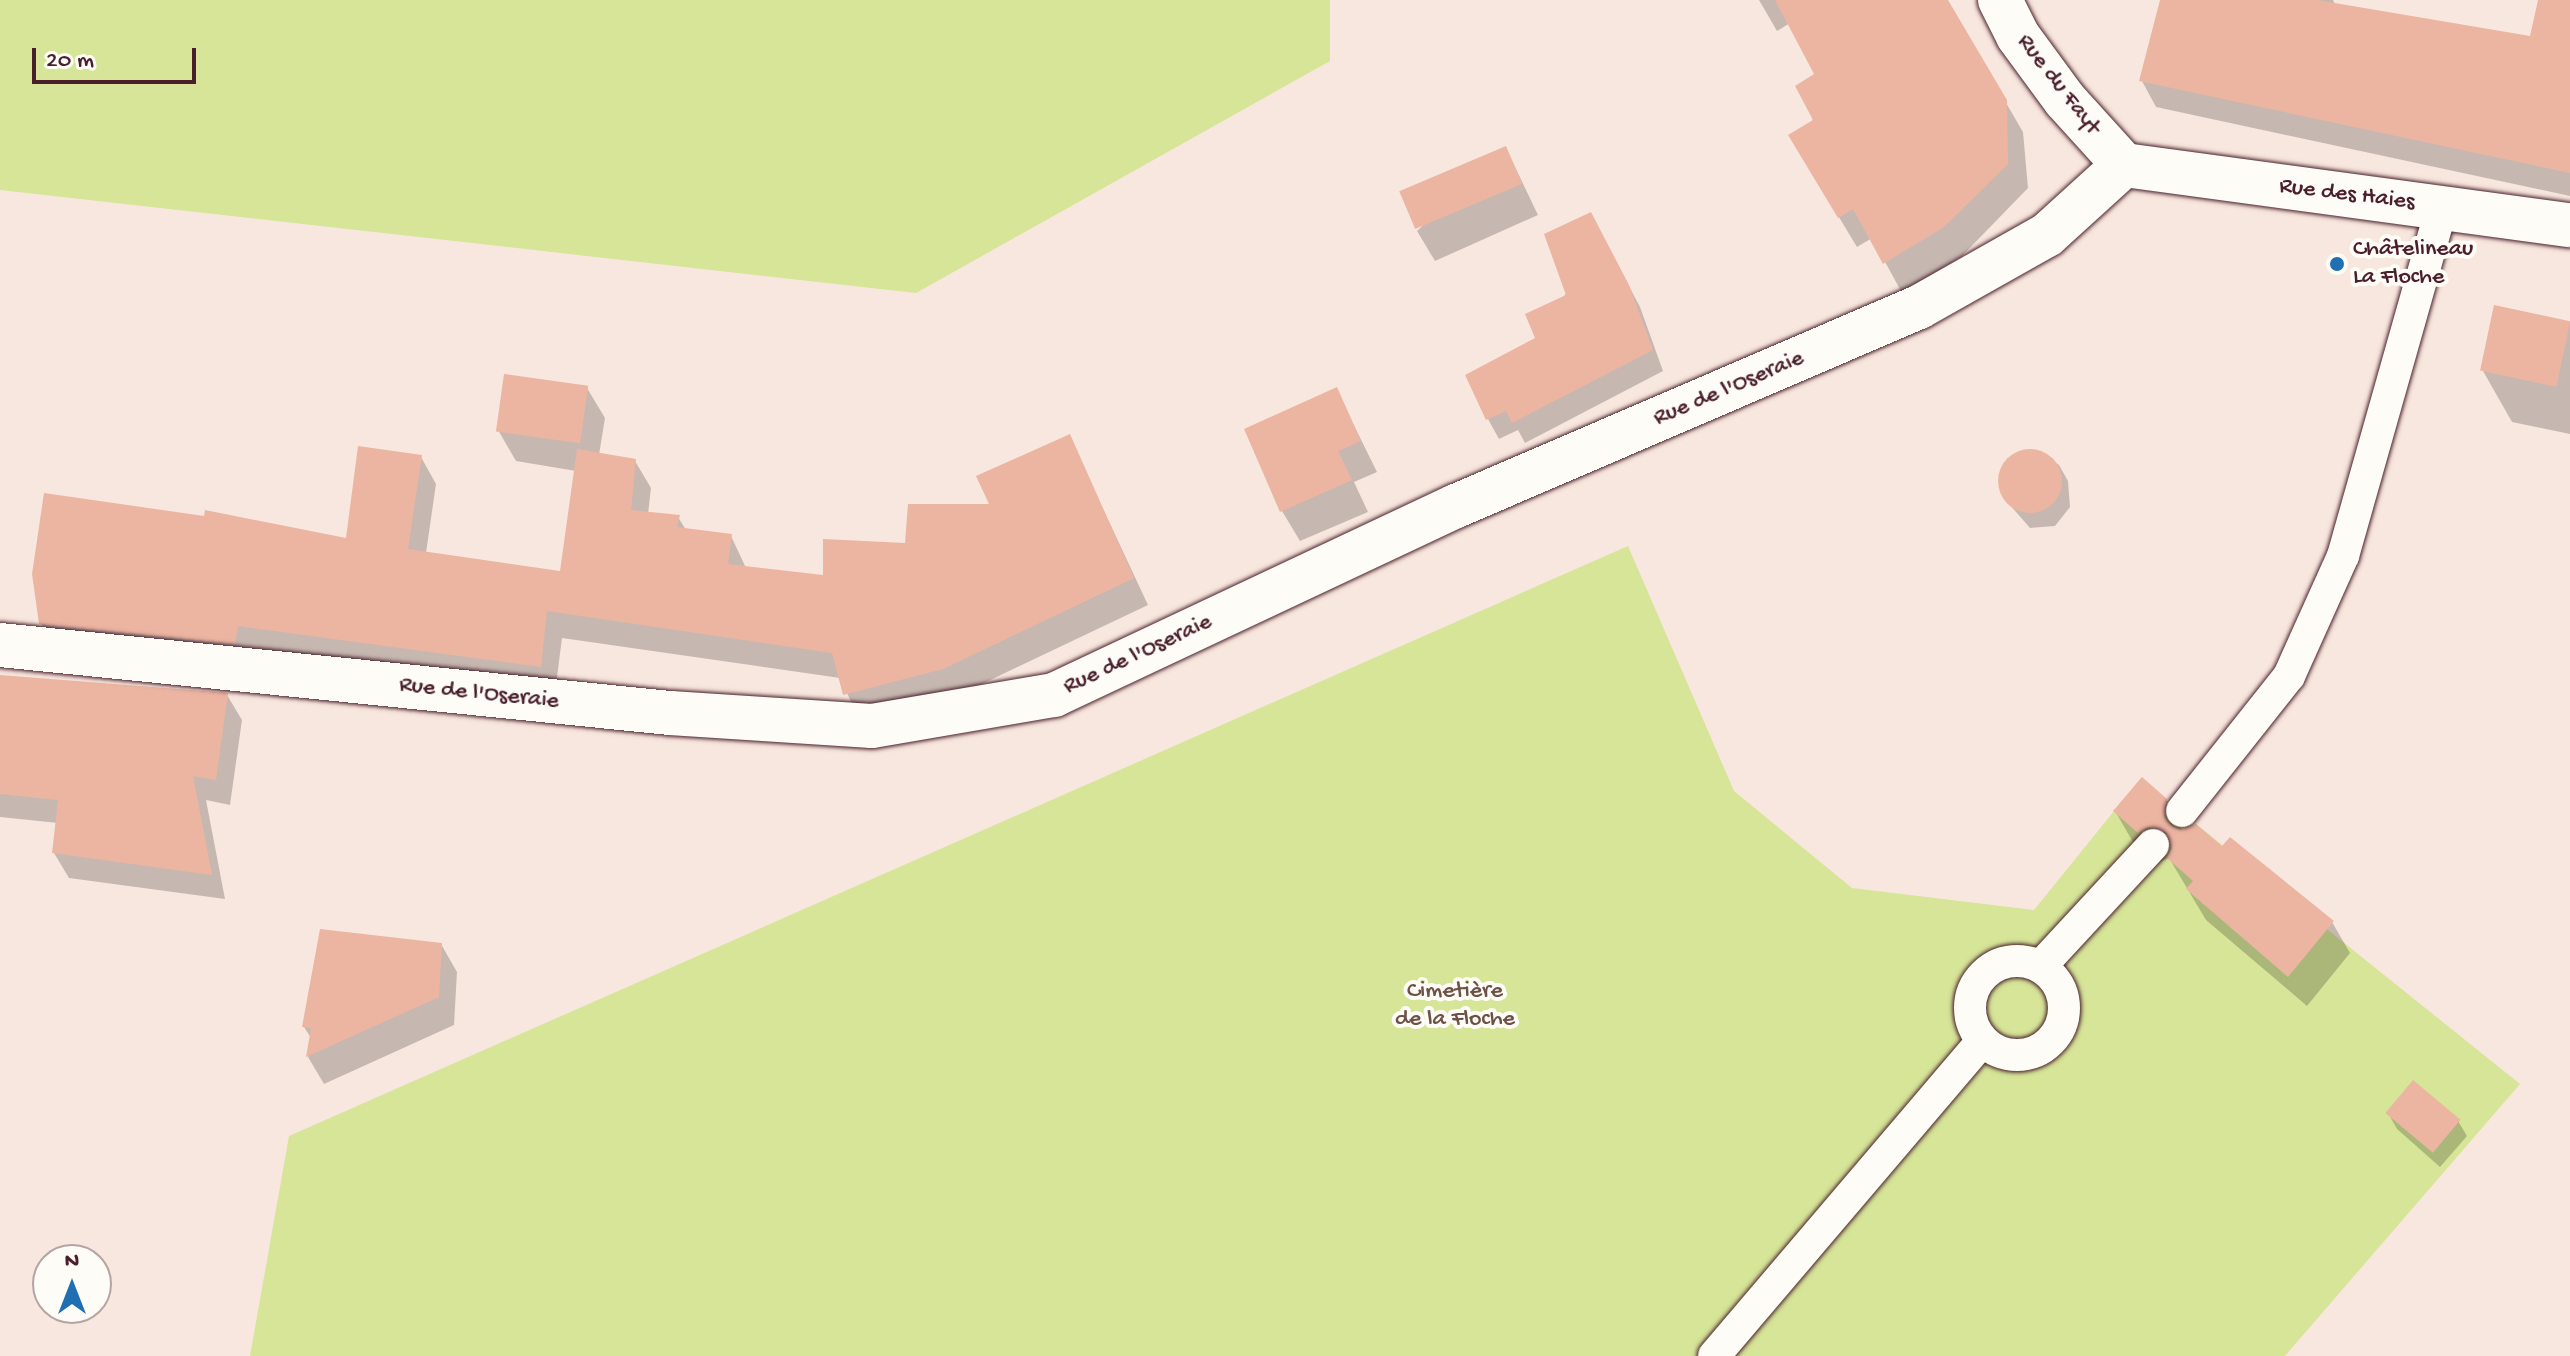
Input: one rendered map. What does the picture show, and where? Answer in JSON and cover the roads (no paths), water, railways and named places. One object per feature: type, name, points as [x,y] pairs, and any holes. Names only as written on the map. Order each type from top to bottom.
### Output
[{"type":"street","name":"Rue du Fayt","points":[[2000,0],[2018,36],[2065,100],[2124,165]]},
{"type":"street","name":"Rue des Haies","points":[[2124,165],[2570,225]]},
{"type":"street","name":"Rue de l'Oseraie","points":[[0,645],[670,713],[872,726],[1054,695],[1456,506],[1919,307],[2047,235],[2124,165]]},
{"type":"lane","points":[[2182,811],[2289,676],[2343,556],[2442,207]]},
{"type":"lane","points":[[2041,966],[2153,845]]},
{"type":"lane","points":[[2005,961],[2041,966],[2054,977],[2065,1009],[2053,1039],[2018,1055],[1982,1041],[1972,1024],[1969,1004],[1975,985],[2005,961]]},
{"type":"lane","points":[[1714,1356],[1982,1041]]},
{"type":"place","name":"Châtelineau La Floche","points":[[2337,264]]},
{"type":"park label","name":"Cimetière de la Floche","points":[[1455,1006]]}]
